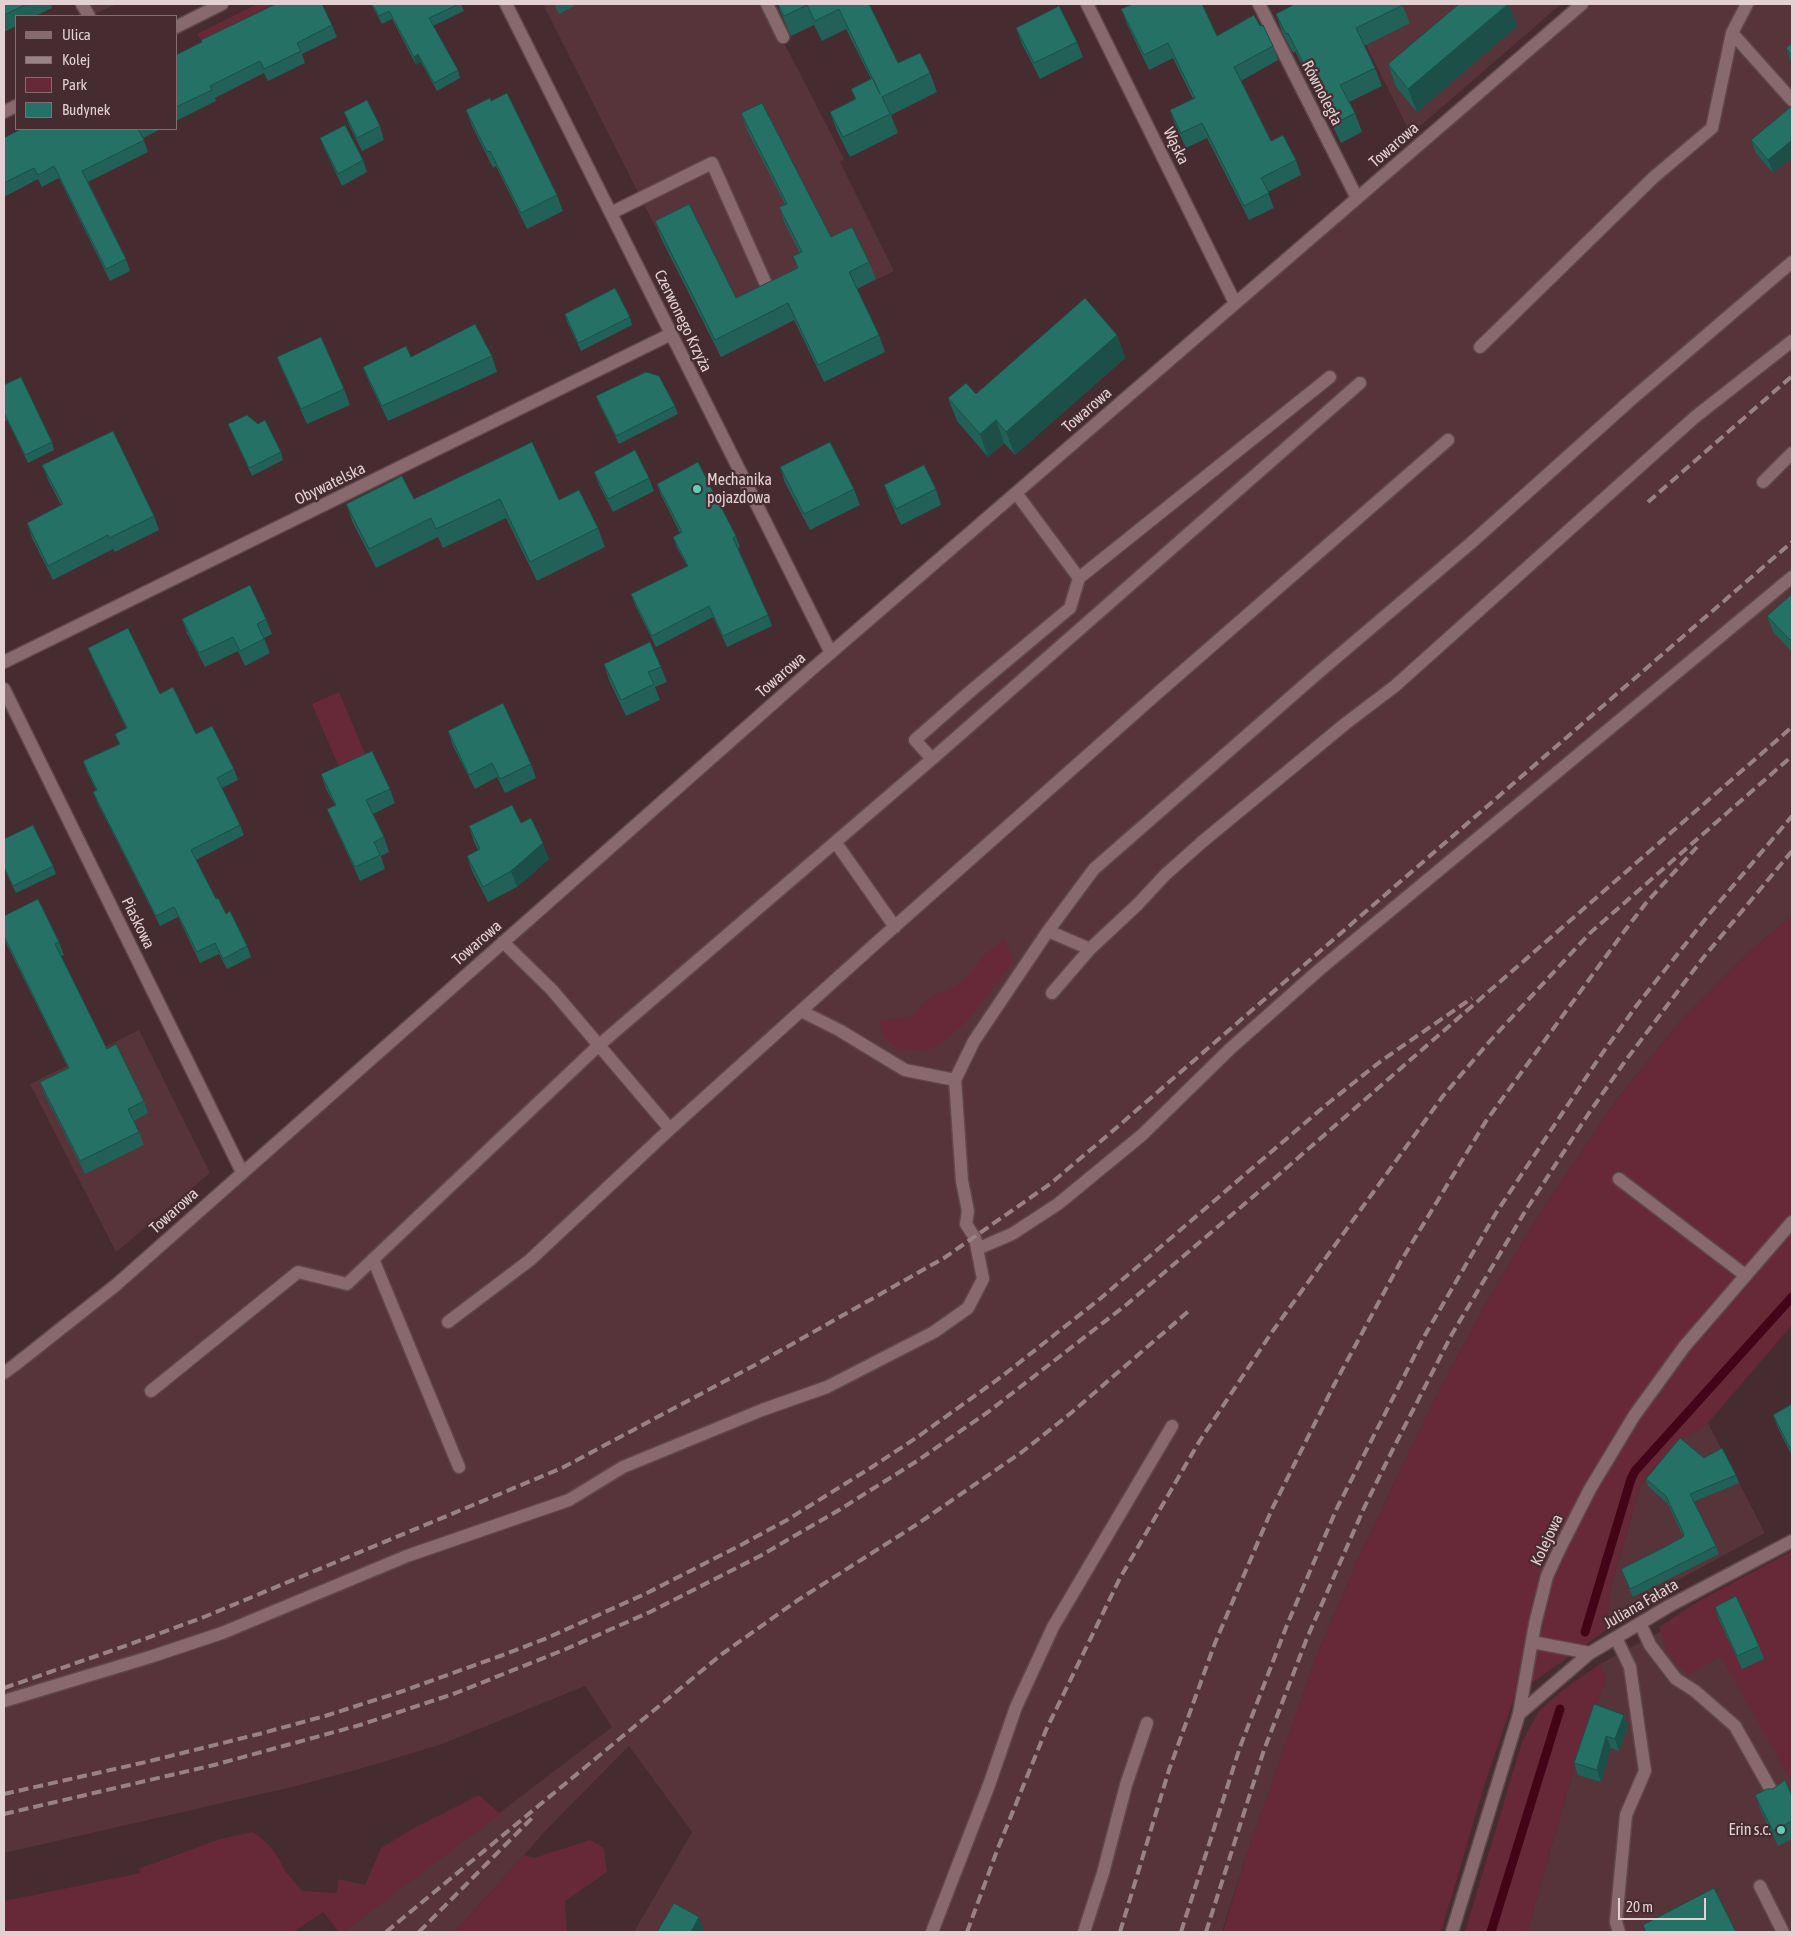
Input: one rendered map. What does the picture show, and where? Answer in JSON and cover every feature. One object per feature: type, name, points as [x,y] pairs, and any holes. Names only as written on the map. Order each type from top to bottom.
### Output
[{"type":"street","points":[[82,4],[89,15]]},
{"type":"street","points":[[178,26],[222,4]]},
{"type":"street","name":"Czerwonego Krzyża","points":[[506,4],[831,653]]},
{"type":"street","points":[[767,4],[783,37]]},
{"type":"street","name":"Wąska","points":[[1087,4],[1236,303]]},
{"type":"street","name":"Równoległa","points":[[1259,4],[1357,198]]},
{"type":"street","name":"Towarowa","points":[[4,1372],[23,1360],[116,1285],[831,653],[1582,4]]},
{"type":"street","points":[[1480,347],[1654,177],[1712,128],[1732,33],[1747,4]]},
{"type":"street","points":[[1732,33],[1792,100]]},
{"type":"street","points":[[611,213],[712,163],[769,291]]},
{"type":"street","points":[[4,1701],[222,1633],[407,1556],[569,1500],[623,1467],[762,1410],[827,1387],[934,1332],[968,1308],[983,1279],[975,1238],[966,1224],[968,1211],[962,1181],[955,1080],[974,1041],[1048,931],[1094,869],[1792,262]]},
{"type":"street","name":"Obywatelska","points":[[4,662],[671,334]]},
{"type":"street","points":[[1052,993],[1090,950],[1165,875],[1202,842],[1345,724],[1395,686],[1695,417],[1792,341]]},
{"type":"street","points":[[932,759],[915,740],[972,689],[1070,608],[1079,578],[1330,377]]},
{"type":"street","points":[[151,1391],[298,1272],[347,1284],[598,1046],[836,843],[1360,383]]},
{"type":"street","points":[[448,1322],[530,1260],[670,1129],[895,927],[1159,692],[1448,440]]},
{"type":"street","points":[[1763,482],[1792,453]]},
{"type":"street","points":[[1016,493],[1079,578]]},
{"type":"street","points":[[977,1249],[1012,1234],[1073,1192],[1142,1135],[1231,1048],[1319,970],[1792,577]]},
{"type":"street","name":"Piaskowa","points":[[4,689],[242,1172]]},
{"type":"street","points":[[836,843],[895,927]]},
{"type":"street","points":[[1048,931],[1090,950]]},
{"type":"street","points":[[502,942],[552,990],[670,1129]]},
{"type":"street","points":[[801,1011],[905,1070],[955,1080]]},
{"type":"street","points":[[1619,1179],[1744,1275]]},
{"type":"street","name":"Kolejowa","points":[[1452,1932],[1519,1714],[1532,1642],[1548,1576],[1590,1489],[1639,1408],[1684,1347],[1744,1275],[1792,1222]]},
{"type":"street","points":[[373,1259],[459,1467]]},
{"type":"street","points":[[932,1932],[989,1785],[1016,1707],[1053,1627],[1172,1426]]},
{"type":"street","name":"Juliana Fałata","points":[[1519,1714],[1590,1653],[1669,1606],[1792,1541]]},
{"type":"street","points":[[1640,1623],[1650,1645],[1676,1679],[1695,1691],[1735,1726],[1775,1797]]},
{"type":"street","points":[[1616,1638],[1630,1666],[1645,1771],[1626,1815],[1616,1922],[1619,1932]]},
{"type":"street","points":[[1532,1642],[1590,1653]]},
{"type":"street","points":[[1084,1932],[1103,1873],[1126,1785],[1147,1723]]},
{"type":"street","points":[[1760,1886],[1783,1932]]},
{"type":"shaded area","points":[[75,4],[117,4],[92,15],[80,15]]},
{"type":"shaded area","points":[[543,4],[764,4],[844,159],[840,162],[894,271],[721,357]]},
{"type":"shaded area","points":[[1345,4],[1561,4],[1411,134]]},
{"type":"shaded area","points":[[1585,4],[1792,4],[1792,916],[1748,953],[1678,1024],[1615,1102],[1545,1205],[1490,1296],[1440,1389],[1399,1473],[1360,1555],[1317,1655],[1244,1862],[1222,1932],[634,1932],[692,1832],[629,1746],[549,1827],[455,1932],[343,1932],[612,1727],[585,1686],[442,1744],[363,1768],[292,1787],[4,1853],[4,1376]]},
{"type":"shaded area","points":[[139,1030],[210,1173],[116,1252],[30,1084]]},
{"type":"shaded area","points":[[1708,1423],[1765,1533],[1645,1598],[1606,1625],[1612,1583],[1641,1484],[1682,1440]]},
{"type":"shaded area","points":[[1792,1561],[1792,1932],[1527,1932],[1576,1761],[1606,1678],[1600,1664]]},
{"type":"green space","points":[[257,4],[277,4],[202,41],[197,34]]},
{"type":"green space","points":[[339,692],[368,761],[341,772],[312,704]]},
{"type":"green space","points":[[1792,916],[1792,1325],[1708,1423],[1682,1440],[1641,1484],[1612,1583],[1606,1630],[1515,1695],[1486,1780],[1441,1932],[1223,1932],[1244,1862],[1317,1655],[1360,1555],[1399,1473],[1440,1389],[1490,1296],[1545,1205],[1615,1102],[1678,1024],[1748,953]]},
{"type":"green space","points":[[1004,939],[1012,956],[1009,968],[969,1019],[942,1044],[925,1051],[899,1049],[882,1036],[880,1020],[911,1017],[931,997],[953,988],[969,975],[982,957]]},
{"type":"green space","points":[[1792,1551],[1792,1782],[1721,1657],[1689,1674],[1676,1664],[1666,1648],[1659,1627],[1699,1601]]},
{"type":"green space","points":[[1600,1664],[1606,1678],[1576,1761],[1527,1932],[1465,1932],[1522,1742],[1539,1711],[1564,1689]]},
{"type":"green space","points":[[479,1795],[500,1814],[343,1932],[339,1932],[323,1912],[293,1932],[4,1932],[4,1901],[141,1873],[138,1869],[220,1839],[253,1832],[269,1845],[285,1871],[302,1891],[337,1893],[338,1879],[365,1885],[381,1848],[414,1828]]},
{"type":"green space","points":[[590,1840],[604,1848],[607,1872],[565,1901],[567,1932],[455,1932],[524,1855],[534,1858]]},
{"type":"building","points":[[4,4],[27,4],[4,15]]},
{"type":"building","points":[[276,4],[322,4],[332,25],[297,43],[301,51],[264,69],[260,61],[210,86],[212,90],[178,106],[178,54],[202,42],[201,40]]},
{"type":"building","points":[[372,4],[459,4],[429,18],[458,70],[434,83],[418,54],[414,57],[389,11],[379,16]]},
{"type":"building","points":[[778,4],[869,4],[898,63],[920,53],[930,73],[882,97],[890,114],[843,137],[830,112],[856,99],[851,89],[872,78],[839,9],[815,21],[807,5],[784,16]]},
{"type":"building","points":[[1133,4],[1202,4],[1217,36],[1254,15],[1260,26],[1263,25],[1273,46],[1234,67],[1271,141],[1283,135],[1296,160],[1261,178],[1269,193],[1244,206],[1202,123],[1181,133],[1170,110],[1195,98],[1168,43],[1144,55],[1121,9]]},
{"type":"building","points":[[1295,4],[1403,5],[1356,28],[1375,68],[1340,85],[1355,113],[1334,124],[1288,33],[1286,34],[1276,14]]},
{"type":"building","points":[[1459,4],[1508,4],[1408,89],[1388,64]]},
{"type":"building","points":[[1059,6],[1077,42],[1034,63],[1016,28]]},
{"type":"building","points":[[1792,43],[1792,56],[1786,48]]},
{"type":"building","points":[[507,93],[557,195],[521,213],[490,151],[487,152],[466,110],[490,98],[491,101]]},
{"type":"building","points":[[367,100],[380,126],[357,138],[344,112]]},
{"type":"building","points":[[762,103],[831,237],[852,227],[869,262],[849,272],[879,335],[818,365],[788,303],[715,340],[655,221],[689,204],[736,298],[798,268],[793,256],[802,252],[779,207],[787,204],[741,113]]},
{"type":"building","points":[[1792,106],[1792,140],[1768,160],[1751,140]]},
{"type":"building","points":[[345,125],[363,160],[338,174],[320,138]]},
{"type":"building","points":[[19,130],[139,130],[144,140],[82,171],[126,259],[106,269],[54,166],[38,175],[34,168],[4,183],[4,138]]},
{"type":"building","points":[[615,288],[630,317],[578,343],[565,314]]},
{"type":"building","points":[[1085,298],[1117,335],[1006,432],[996,420],[980,434],[948,398],[966,383],[976,394]]},
{"type":"building","points":[[475,324],[492,356],[382,406],[363,367],[406,346],[411,357]]},
{"type":"building","points":[[321,337],[344,389],[301,409],[277,357]]},
{"type":"building","points":[[646,372],[659,376],[675,406],[616,436],[596,396]]},
{"type":"building","points":[[21,377],[52,442],[25,455],[4,413],[4,385]]},
{"type":"building","points":[[247,415],[258,424],[265,420],[281,452],[249,468],[228,424]]},
{"type":"building","points":[[113,431],[154,516],[109,538],[108,535],[48,566],[27,523],[63,504],[42,465]]},
{"type":"building","points":[[532,442],[559,500],[579,490],[598,528],[530,562],[500,499],[436,529],[431,518],[369,549],[346,504],[402,476],[414,499]]},
{"type":"building","points":[[830,442],[854,489],[804,514],[780,467]]},
{"type":"building","points":[[635,450],[649,478],[608,499],[594,472]]},
{"type":"building","points":[[698,462],[736,536],[733,538],[768,615],[723,636],[709,606],[652,636],[631,594],[688,566],[673,537],[682,532],[657,484]]},
{"type":"building","points":[[924,465],[936,489],[896,509],[884,485]]},
{"type":"building","points":[[250,585],[266,619],[257,624],[264,639],[240,651],[233,637],[199,653],[182,619]]},
{"type":"building","points":[[1792,594],[1792,638],[1790,640],[1767,616]]},
{"type":"building","points":[[128,628],[160,694],[173,687],[196,734],[212,726],[234,769],[217,778],[240,825],[191,850],[216,899],[218,898],[226,914],[230,911],[247,946],[223,959],[215,943],[197,952],[174,907],[156,916],[93,792],[97,790],[83,761],[120,744],[115,734],[127,728],[88,648]]},
{"type":"building","points":[[650,642],[661,667],[648,672],[654,684],[621,700],[604,664]]},
{"type":"building","points":[[503,703],[531,764],[500,779],[492,763],[469,775],[448,731]]},
{"type":"building","points":[[372,751],[390,789],[366,800],[384,837],[374,842],[380,855],[355,867],[327,809],[336,805],[321,774]]},
{"type":"building","points":[[512,805],[521,823],[531,818],[543,843],[511,871],[483,887],[467,856],[480,849],[469,826]]},
{"type":"building","points":[[33,825],[53,866],[13,886],[4,867],[4,839]]},
{"type":"building","points":[[38,899],[59,942],[55,944],[107,1049],[116,1044],[144,1101],[128,1109],[139,1132],[80,1161],[40,1082],[69,1068],[4,936],[4,916]]},
{"type":"building","points":[[1792,1404],[1792,1447],[1790,1448],[1773,1415]]},
{"type":"building","points":[[1680,1438],[1704,1458],[1722,1448],[1736,1475],[1690,1494],[1716,1546],[1630,1589],[1621,1569],[1683,1537],[1684,1534],[1666,1496],[1646,1479]]},
{"type":"building","points":[[1736,1596],[1759,1646],[1737,1656],[1715,1607]]},
{"type":"building","points":[[1594,1704],[1624,1715],[1615,1739],[1606,1736],[1597,1770],[1574,1763]]},
{"type":"building","points":[[1785,1780],[1792,1796],[1792,1821],[1773,1831],[1755,1795],[1767,1789],[1773,1789]]},
{"type":"building","points":[[1714,1888],[1736,1932],[1646,1932],[1643,1925]]},
{"type":"building","points":[[674,1903],[699,1917],[691,1932],[657,1932]]},
{"type":"waterway","points":[[1585,1632],[1635,1471],[1792,1297]]},
{"type":"waterway","points":[[1491,1932],[1560,1709]]},
{"type":"railway","points":[[1648,502],[1792,376]]},
{"type":"railway","points":[[4,1688],[204,1617],[562,1468],[755,1365],[944,1258],[1050,1184],[1792,542]]},
{"type":"railway","points":[[4,1814],[214,1765],[360,1725],[456,1693],[566,1649],[650,1612],[760,1556],[839,1510],[917,1461],[988,1412],[1126,1305],[1275,1178],[1792,727]]},
{"type":"railway","points":[[967,1932],[998,1848],[1046,1730],[1120,1578],[1199,1442],[1272,1332],[1443,1096],[1489,1042],[1590,933],[1792,756]]},
{"type":"railway","points":[[1181,1932],[1240,1747],[1287,1625],[1337,1508],[1425,1335],[1496,1213],[1599,1058],[1637,1005],[1711,912],[1792,816]]},
{"type":"railway","points":[[1120,1932],[1169,1770],[1215,1643],[1272,1509],[1334,1385],[1401,1261],[1486,1121],[1646,903],[1697,847]]},
{"type":"railway","points":[[1206,1932],[1264,1750],[1307,1638],[1364,1508],[1452,1334],[1526,1210],[1626,1060],[1703,958],[1792,851]]},
{"type":"railway","points":[[4,1794],[259,1734],[325,1716],[400,1692],[547,1638],[645,1594],[787,1520],[916,1438],[1001,1377],[1101,1298],[1327,1104],[1381,1061],[1472,998]]},
{"type":"railway","points":[[386,1932],[722,1654],[798,1600],[916,1525],[1022,1452],[1071,1413],[1191,1309]]},
{"type":"railway","points":[[419,1932],[532,1818]]},
{"type":"place","name":"Mechanika pojazdowa","points":[[697,489]]},
{"type":"place","name":"Erin s.c.","points":[[1781,1830]]}]
